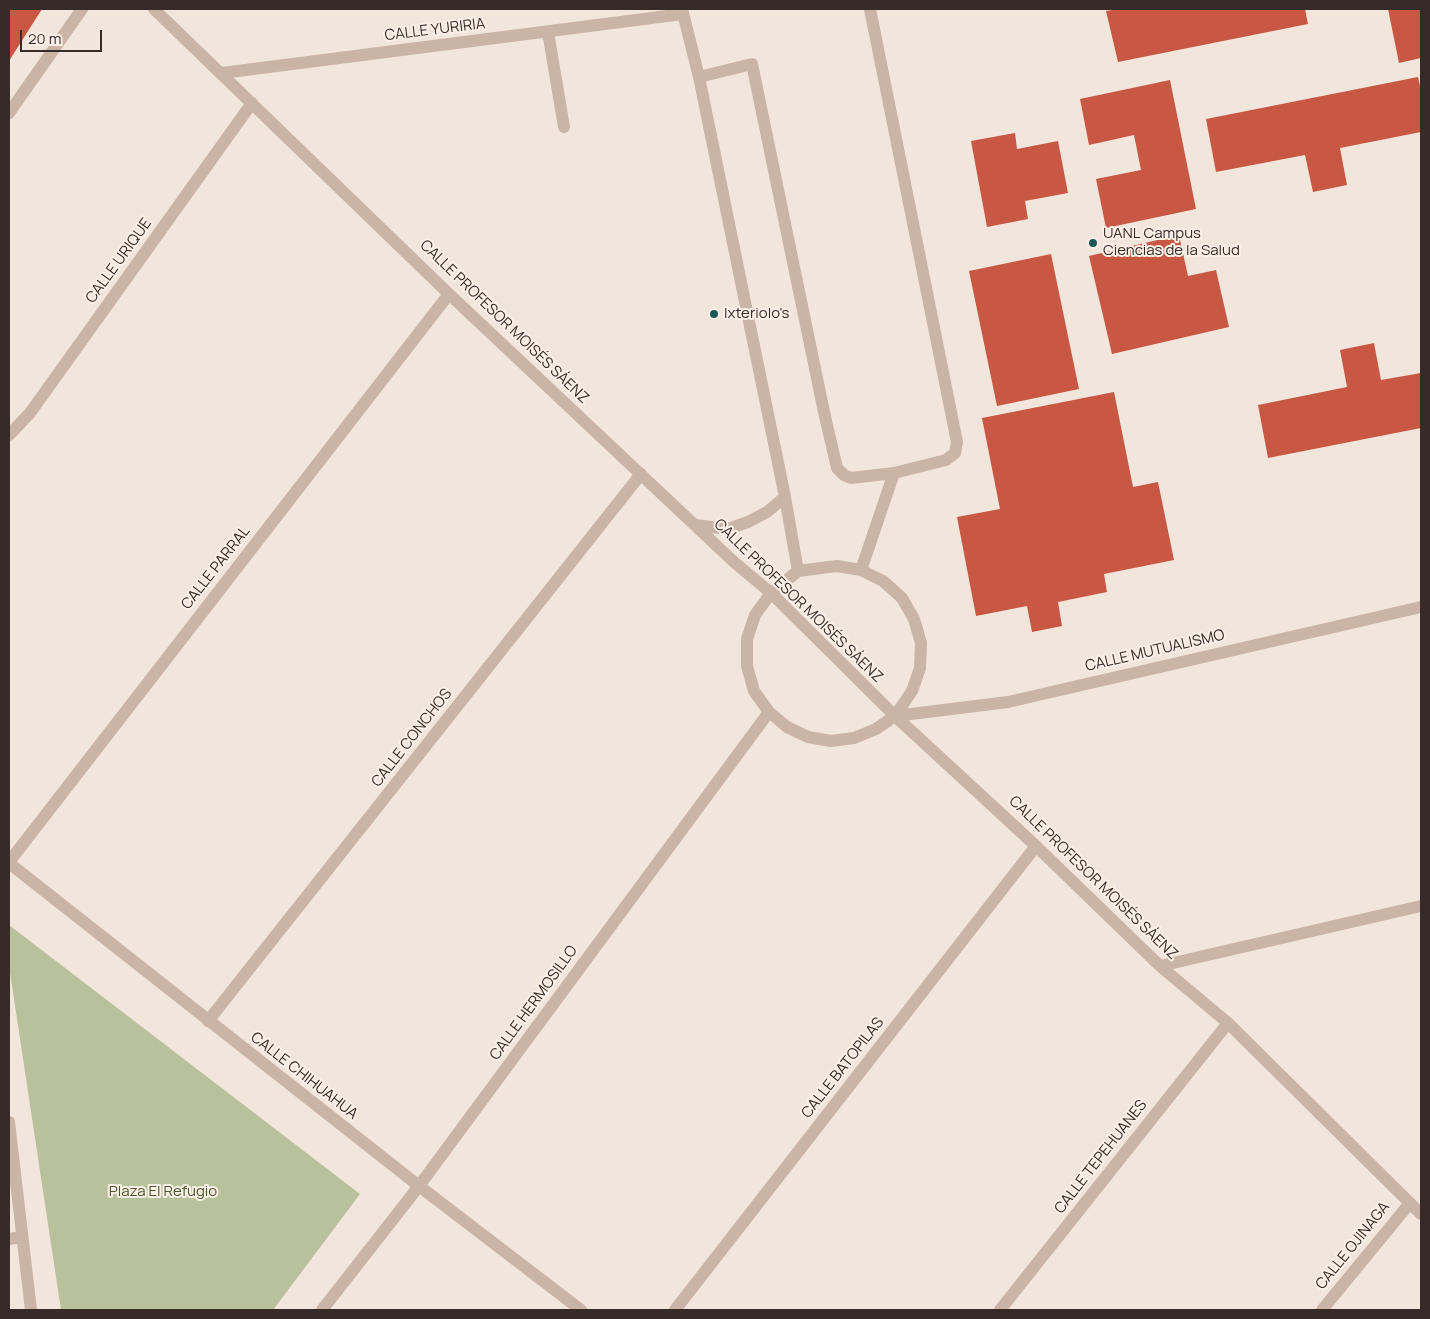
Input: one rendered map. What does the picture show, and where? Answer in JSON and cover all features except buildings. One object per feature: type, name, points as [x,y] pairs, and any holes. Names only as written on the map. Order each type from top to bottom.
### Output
[{"type":"street","points":[[9,113],[82,9]]},
{"type":"street","name":"CALLE PROFESOR MOISÉS SÁENZ","points":[[154,9],[449,294],[734,562],[771,593],[895,716],[1036,846],[1160,966],[1228,1023],[1421,1214]]},
{"type":"street","points":[[699,76],[752,64],[837,468],[844,475],[851,478],[894,473],[946,460],[955,453],[957,442],[870,9]]},
{"type":"street","points":[[683,12],[699,76],[785,497],[798,571]]},
{"type":"street","name":"CALLE YURIRIA","points":[[222,73],[548,32],[683,12]]},
{"type":"street","points":[[548,32],[564,127]]},
{"type":"street","name":"CALLE URIQUE","points":[[9,435],[30,413],[252,103]]},
{"type":"street","name":"CALLE PARRAL","points":[[9,862],[449,294]]},
{"type":"street","points":[[861,570],[894,473]]},
{"type":"street","name":"CALLE CONCHOS","points":[[208,1021],[641,474]]},
{"type":"street","points":[[695,525],[728,529],[748,522],[767,512],[785,497]]},
{"type":"street","points":[[837,566],[861,570],[883,581],[902,598],[914,619],[921,643],[920,668],[912,691],[895,716],[876,729],[854,738],[831,741],[808,736],[787,727],[769,712],[754,691],[747,666],[747,640],[755,615],[771,593],[798,571],[837,566]]},
{"type":"street","name":"CALLE MUTUALISMO","points":[[895,716],[1008,702],[1421,607]]},
{"type":"street","name":"CALLE HERMOSILLO","points":[[322,1310],[419,1186],[769,712]]},
{"type":"street","name":"CALLE BATOPILAS","points":[[675,1310],[1036,846]]},
{"type":"street","name":"CALLE CHIHUAHUA","points":[[9,862],[208,1021],[581,1310]]},
{"type":"street","points":[[1160,966],[1421,906]]},
{"type":"street","name":"CALLE TEPEHUANES","points":[[1000,1310],[1228,1023]]},
{"type":"street","points":[[9,1122],[31,1310]]},
{"type":"street","name":"CALLE OJINAGA","points":[[1322,1310],[1410,1203]]},
{"type":"street","points":[[9,1238],[22,1237]]},
{"type":"green space","name":"Plaza El Refugio","points":[[9,925],[360,1194],[273,1310],[61,1310],[9,966]]},
{"type":"place","name":"UANL Campus Ciencias de la Salud","points":[[1093,243]]},
{"type":"place","name":"Ixteriolo's","points":[[714,314]]}]
